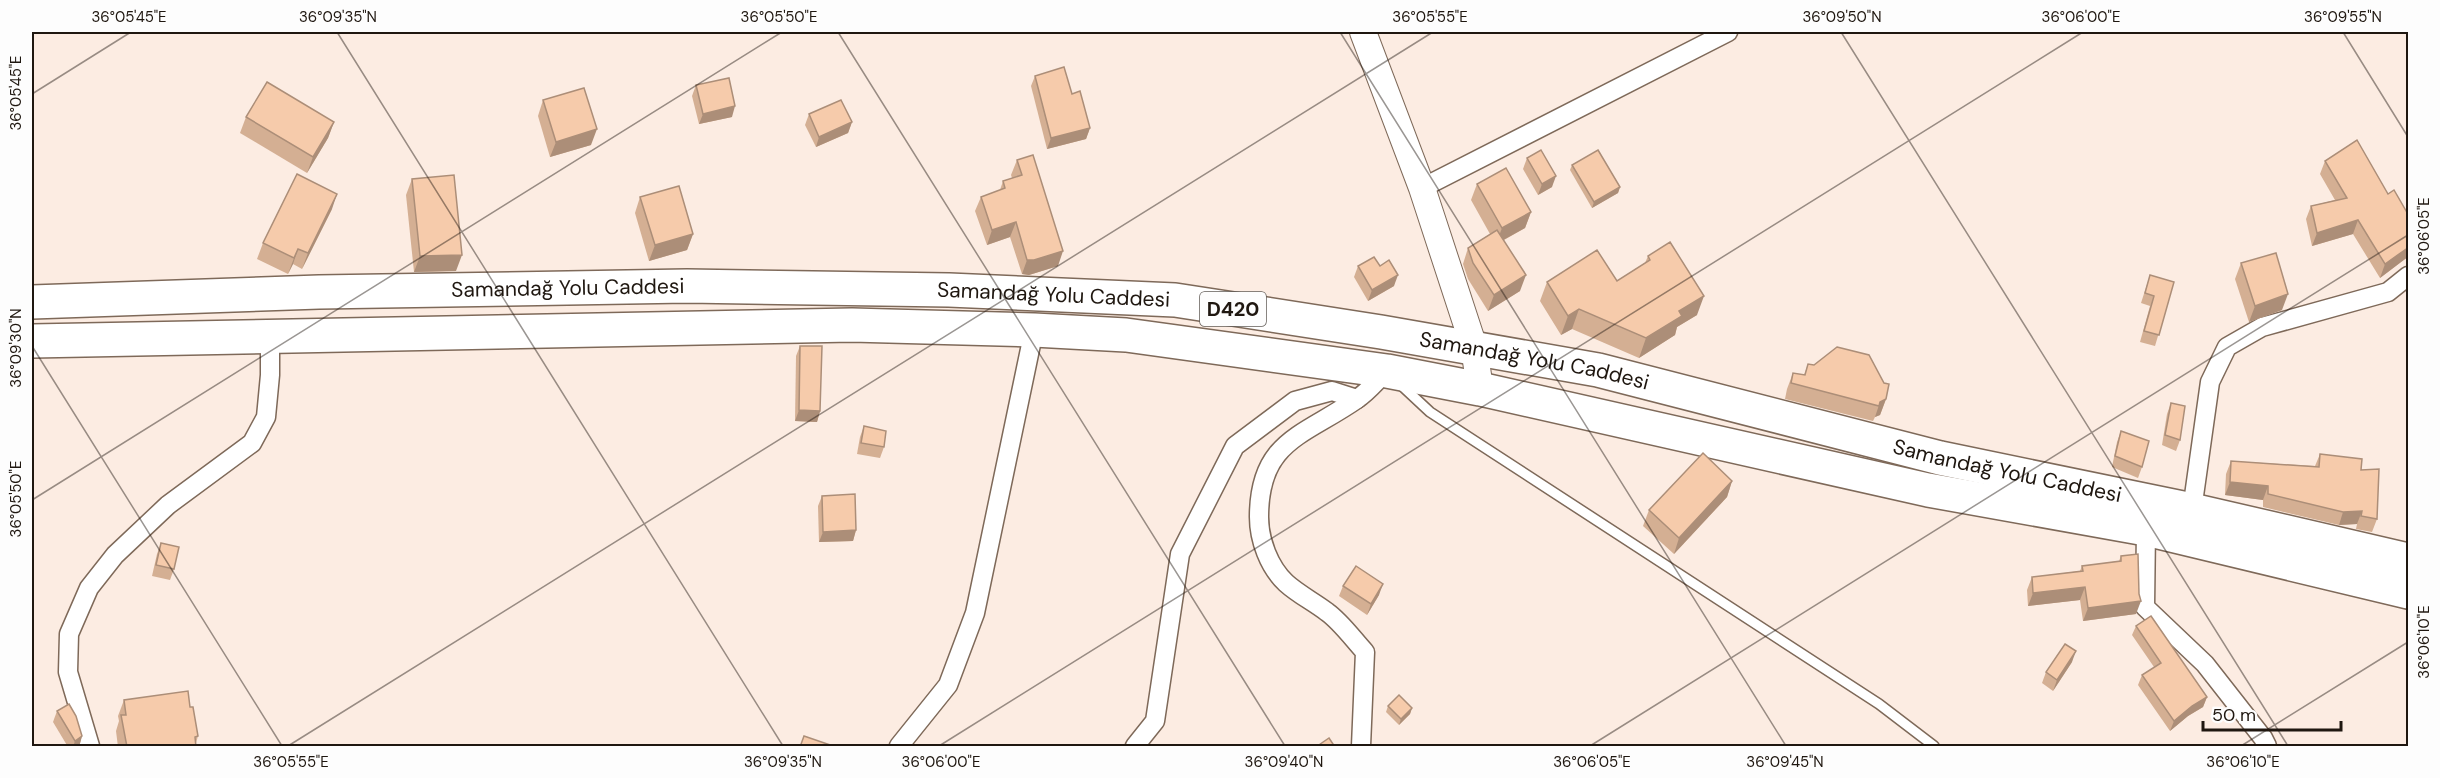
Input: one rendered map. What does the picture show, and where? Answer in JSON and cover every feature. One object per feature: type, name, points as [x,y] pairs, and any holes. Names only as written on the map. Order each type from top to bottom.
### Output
[{"type":"highway","name":"Samandağ Yolu Caddesi","points":[[32,302],[319,292],[675,286],[949,290],[1174,300],[1474,347],[1598,370],[1940,458],[2192,510],[2409,560]]},
{"type":"highway","name":"Samandağ Yolu Caddesi","points":[[32,341],[852,326],[1034,330],[1126,335],[1387,371],[1480,389],[1928,490],[2146,529],[2409,592]]},
{"type":"street","points":[[1363,32],[1422,188],[1474,347],[1480,389]]},
{"type":"street","points":[[1422,188],[1728,32]]},
{"type":"street","points":[[2192,510],[2210,382],[2227,347],[2262,327],[2388,292],[2409,276]]},
{"type":"street","points":[[899,747],[948,685],[975,613],[1034,330]]},
{"type":"street","points":[[90,747],[68,672],[69,634],[88,588],[115,555],[168,505],[228,463],[252,443],[266,417],[270,375],[270,335]]},
{"type":"street","points":[[1361,747],[1365,652],[1329,613],[1286,583],[1268,557],[1259,530],[1259,498],[1264,474],[1278,451],[1303,430],[1358,399],[1387,371]]},
{"type":"street","points":[[1135,747],[1155,721],[1180,554],[1235,446],[1294,401],[1332,391],[1358,399]]},
{"type":"street","points":[[2146,529],[2145,607],[2205,664],[2263,738],[2267,747]]},
{"type":"lane","points":[[1387,371],[1430,412],[1879,704],[1934,747]]},
{"type":"building","points":[[1064,67],[1072,94],[1080,91],[1090,128],[1051,138],[1035,76]]},
{"type":"building","points":[[729,78],[735,106],[703,114],[696,85]]},
{"type":"building","points":[[267,82],[334,122],[313,157],[246,117]]},
{"type":"building","points":[[584,88],[597,129],[556,142],[543,100]]},
{"type":"building","points":[[841,100],[852,122],[819,137],[809,114]]},
{"type":"building","points":[[2357,140],[2388,194],[2394,190],[2409,216],[2409,247],[2385,264],[2358,220],[2317,233],[2311,206],[2347,198],[2325,161]]},
{"type":"building","points":[[1541,150],[1556,176],[1542,184],[1527,158]]},
{"type":"building","points":[[1598,150],[1620,187],[1594,202],[1572,165]]},
{"type":"building","points":[[1033,155],[1063,251],[1027,260],[1016,222],[992,230],[981,197],[1005,188],[1003,181],[1022,175],[1017,160]]},
{"type":"building","points":[[1506,168],[1531,212],[1502,228],[1477,184]]},
{"type":"building","points":[[297,174],[337,194],[308,253],[298,249],[294,258],[263,243]]},
{"type":"building","points":[[454,175],[462,255],[420,256],[412,179]]},
{"type":"building","points":[[679,186],[693,234],[655,245],[640,197]]},
{"type":"building","points":[[1497,230],[1526,275],[1494,295],[1473,263],[1468,248]]},
{"type":"building","points":[[1670,242],[1704,296],[1679,311],[1682,316],[1646,338],[1579,309],[1568,316],[1547,282],[1597,250],[1617,281],[1650,260],[1648,256]]},
{"type":"building","points":[[2276,253],[2288,294],[2255,306],[2241,263]]},
{"type":"building","points":[[1374,257],[1380,266],[1389,260],[1398,275],[1372,290],[1358,266]]},
{"type":"building","points":[[2150,275],[2174,282],[2159,335],[2144,331],[2154,296],[2145,293]]},
{"type":"building","points":[[800,346],[822,346],[820,411],[799,410]]},
{"type":"building","points":[[1837,347],[1869,355],[1884,383],[1889,384],[1886,399],[1880,402],[1879,406],[1791,383],[1793,373],[1805,375],[1808,364],[1814,365]]},
{"type":"building","points":[[2171,403],[2185,406],[2180,440],[2165,435]]},
{"type":"building","points":[[864,426],[886,431],[884,447],[861,443]]},
{"type":"building","points":[[2121,431],[2149,441],[2142,467],[2115,456]]},
{"type":"building","points":[[1703,453],[1732,481],[1679,538],[1649,510]]},
{"type":"building","points":[[2320,454],[2362,459],[2361,470],[2379,469],[2377,519],[2361,516],[2362,511],[2343,512],[2268,494],[2268,486],[2230,482],[2231,461],[2319,467]]},
{"type":"building","points":[[855,494],[856,530],[823,532],[822,496]]},
{"type":"building","points":[[161,543],[179,547],[174,569],[156,565]]},
{"type":"building","points":[[2138,554],[2141,601],[2088,608],[2085,587],[2033,593],[2032,577],[2083,571],[2082,566],[2121,561],[2121,556]]},
{"type":"building","points":[[1356,566],[1383,584],[1371,604],[1343,586]]},
{"type":"building","points":[[2151,616],[2207,697],[2174,721],[2142,675],[2161,663],[2136,626]]},
{"type":"building","points":[[2065,644],[2076,651],[2057,680],[2046,672]]},
{"type":"building","points":[[188,691],[198,736],[195,737],[196,747],[127,747],[121,715],[126,715],[124,700]]},
{"type":"building","points":[[1399,695],[1412,708],[1401,719],[1388,706]]},
{"type":"building","points":[[69,704],[76,716],[82,736],[75,741],[57,711]]},
{"type":"building","points":[[804,736],[836,747],[800,747]]},
{"type":"building","points":[[1329,738],[1335,747],[1316,747]]}]
